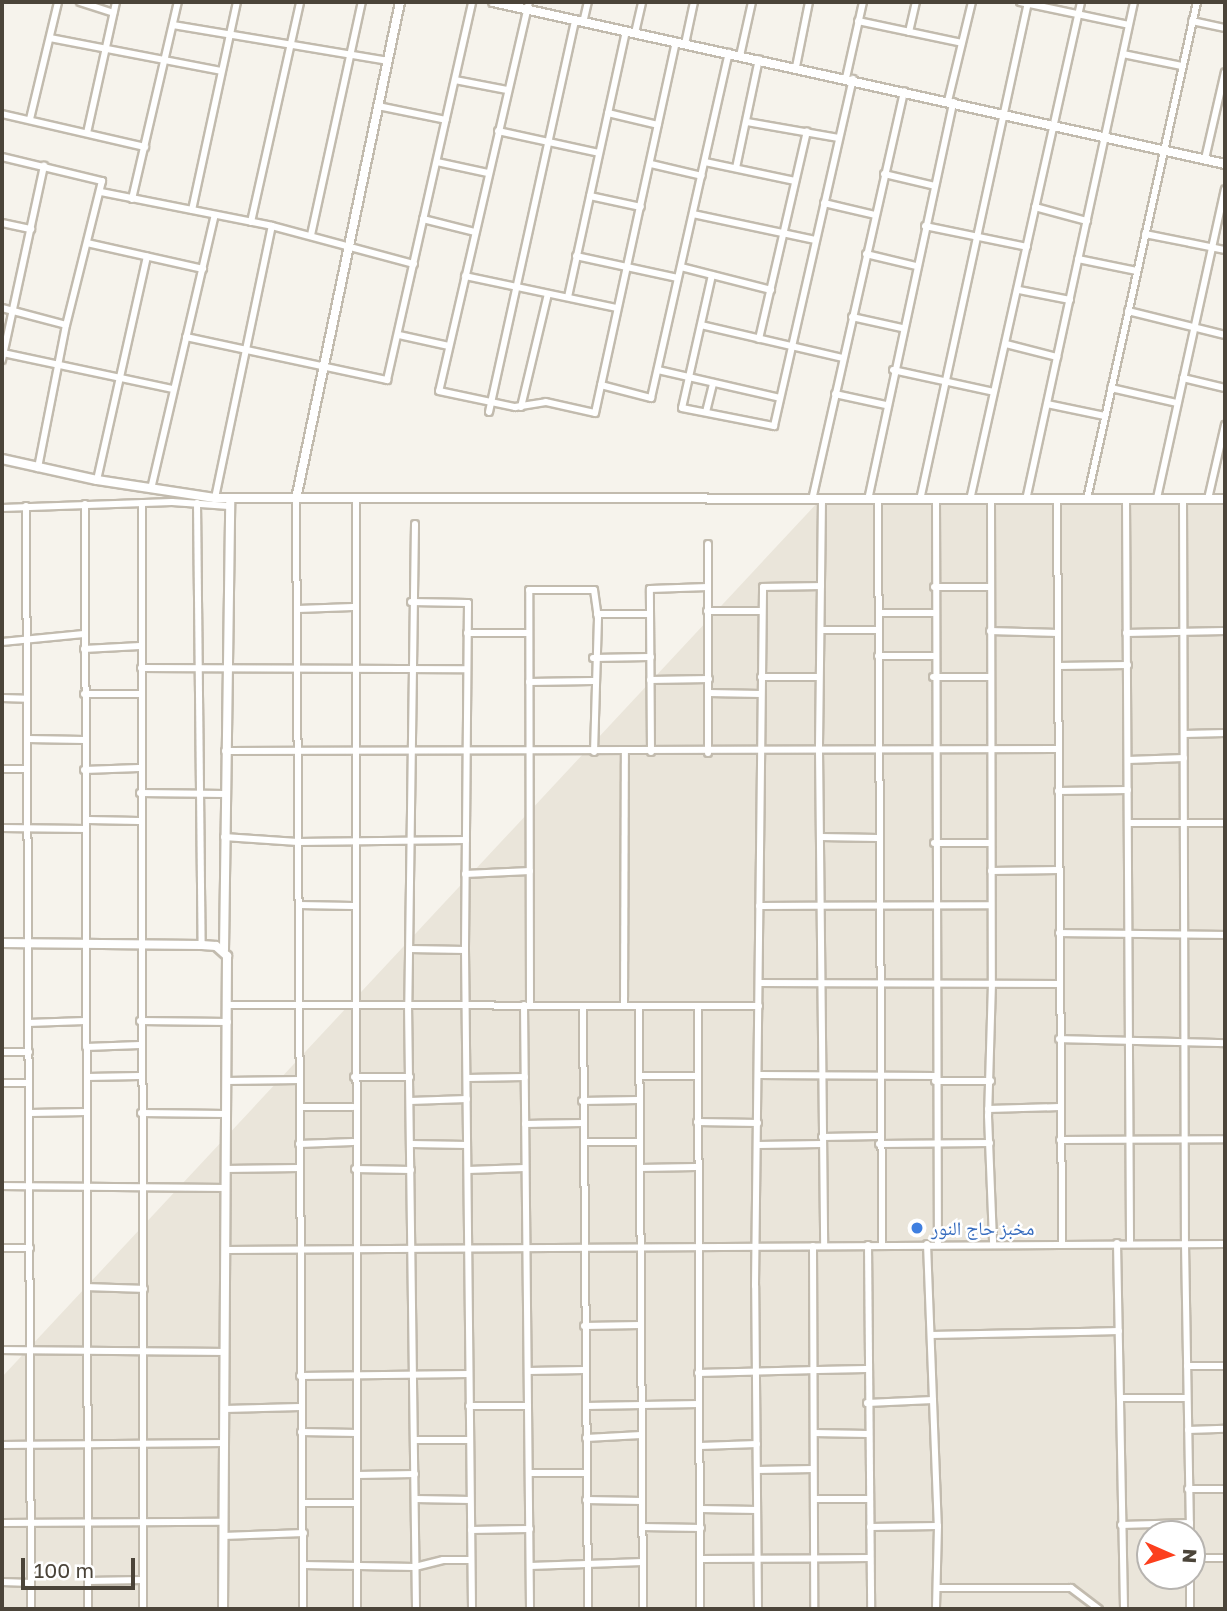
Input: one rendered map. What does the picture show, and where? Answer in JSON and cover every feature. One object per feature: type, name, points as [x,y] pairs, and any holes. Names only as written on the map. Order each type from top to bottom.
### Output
[{"type":"street","points":[[30,119],[58,2]]},
{"type":"street","points":[[80,2],[113,13]]},
{"type":"street","points":[[87,133],[116,2]]},
{"type":"street","points":[[132,199],[178,2]]},
{"type":"street","points":[[192,211],[237,2]]},
{"type":"street","points":[[251,222],[300,2]]},
{"type":"street","points":[[311,235],[362,2]]},
{"type":"street","points":[[303,1609],[296,499],[321,366],[400,2]]},
{"type":"street","points":[[186,337],[387,380],[472,2]]},
{"type":"street","points":[[493,2],[528,6],[579,22],[904,90],[1225,164]]},
{"type":"street","points":[[489,412],[547,142],[579,22],[588,2]]},
{"type":"street","points":[[635,33],[642,2]]},
{"type":"street","points":[[528,6],[439,391],[522,407],[546,401],[595,412],[658,125],[694,2]]},
{"type":"street","points":[[740,56],[752,2]]},
{"type":"street","points":[[796,67],[810,2]]},
{"type":"street","points":[[712,275],[682,408],[774,426],[839,138],[863,2]]},
{"type":"street","points":[[909,32],[916,2]]},
{"type":"street","points":[[868,500],[893,370],[935,186],[972,2]]},
{"type":"street","points":[[1020,2],[1129,25]]},
{"type":"street","points":[[970,500],[1019,290],[1081,2]]},
{"type":"street","points":[[1026,499],[1134,2]]},
{"type":"street","points":[[1087,499],[1197,2]]},
{"type":"street","points":[[920,500],[1028,3]]},
{"type":"street","points":[[859,21],[962,43]]},
{"type":"street","points":[[1192,21],[1225,28]]},
{"type":"street","points":[[173,25],[387,61]]},
{"type":"street","points":[[568,297],[626,31]]},
{"type":"street","points":[[50,38],[221,71]]},
{"type":"street","points":[[601,386],[651,398],[729,53]]},
{"type":"street","points":[[1122,54],[1182,66]]},
{"type":"street","points":[[736,168],[759,59]]},
{"type":"street","points":[[1205,159],[1225,72]]},
{"type":"street","points":[[455,80],[507,90]]},
{"type":"street","points":[[813,500],[904,90]]},
{"type":"street","points":[[378,106],[446,120]]},
{"type":"street","points":[[608,113],[658,125]]},
{"type":"street","points":[[2,114],[145,147]]},
{"type":"street","points":[[747,121],[839,138]]},
{"type":"street","points":[[498,131],[599,153]]},
{"type":"street","points":[[759,339],[807,131]]},
{"type":"street","points":[[2,157],[97,176],[103,181],[66,325],[38,468]]},
{"type":"street","points":[[437,162],[488,173]]},
{"type":"street","points":[[705,162],[795,181]]},
{"type":"street","points":[[650,163],[702,176]]},
{"type":"street","points":[[44,165],[3,356],[173,389]]},
{"type":"street","points":[[884,174],[935,186]]},
{"type":"street","points":[[1157,498],[1225,189]]},
{"type":"street","points":[[100,192],[272,226],[414,264]]},
{"type":"street","points":[[590,196],[641,207]]},
{"type":"street","points":[[824,203],[875,215]]},
{"type":"street","points":[[1035,208],[1087,221]]},
{"type":"street","points":[[693,214],[815,240]]},
{"type":"street","points":[[151,489],[215,215]]},
{"type":"street","points":[[424,219],[474,232]]},
{"type":"street","points":[[2,223],[31,229]]},
{"type":"street","points":[[215,498],[244,348],[272,226]]},
{"type":"street","points":[[925,226],[1027,247]]},
{"type":"street","points":[[1145,234],[1225,250]]},
{"type":"street","points":[[87,243],[203,269]]},
{"type":"street","points":[[866,254],[916,266]]},
{"type":"street","points":[[576,256],[678,278]]},
{"type":"street","points":[[97,480],[117,378],[147,257]]},
{"type":"street","points":[[1078,259],[1137,271]]},
{"type":"street","points":[[681,267],[771,290]]},
{"type":"street","points":[[465,276],[617,308]]},
{"type":"street","points":[[1019,290],[1070,300]]},
{"type":"street","points":[[522,407],[548,293]]},
{"type":"street","points":[[2,308],[66,325]]},
{"type":"street","points":[[1128,311],[1225,335]]},
{"type":"street","points":[[852,317],[902,328]]},
{"type":"street","points":[[701,326],[843,358]]},
{"type":"street","points":[[399,335],[449,346]]},
{"type":"street","points":[[1006,344],[1057,357]]},
{"type":"street","points":[[658,370],[780,398]]},
{"type":"street","points":[[893,370],[995,392]]},
{"type":"street","points":[[1183,378],[1225,388]]},
{"type":"street","points":[[706,412],[713,383]]},
{"type":"street","points":[[1111,388],[1177,403]]},
{"type":"street","points":[[835,394],[886,405]]},
{"type":"street","points":[[1047,404],[1105,416]]},
{"type":"street","points":[[1208,499],[1225,425]]},
{"type":"street","points":[[2,459],[97,480],[230,502]]},
{"type":"street","points":[[1183,498],[1185,1244],[1190,1520]]},
{"type":"street","points":[[2,508],[296,499],[1225,499]]},
{"type":"street","points":[[1057,499],[1058,984],[1062,1243]]},
{"type":"street","points":[[1126,499],[1129,823],[1126,1041],[1130,1243]]},
{"type":"street","points":[[356,500],[353,906],[357,1609]]},
{"type":"street","points":[[822,500],[819,750],[824,1246]]},
{"type":"street","points":[[878,500],[877,905],[882,1245]]},
{"type":"street","points":[[936,500],[933,677],[935,1143],[938,1244]]},
{"type":"street","points":[[991,500],[992,983],[991,1081],[988,1109],[993,1243]]},
{"type":"street","points":[[223,1609],[225,1169],[229,1005],[224,950],[225,669],[230,502]]},
{"type":"street","points":[[142,503],[139,821],[140,1076],[144,1186],[143,1609]]},
{"type":"street","points":[[197,503],[201,668],[202,944]]},
{"type":"street","points":[[85,504],[83,740],[88,820],[85,1021],[88,1609]]},
{"type":"street","points":[[26,506],[31,1609]]},
{"type":"street","points":[[415,524],[411,602],[408,1004],[416,1609]]},
{"type":"street","points":[[708,544],[708,753]]},
{"type":"street","points":[[758,1609],[755,1371],[763,587],[821,586]]},
{"type":"street","points":[[651,752],[650,589],[708,587]]},
{"type":"street","points":[[934,587],[990,587]]},
{"type":"street","points":[[530,1609],[525,1168],[530,871],[529,590],[594,590],[597,614],[593,658],[594,752]]},
{"type":"street","points":[[411,602],[468,603],[465,950],[472,1609]]},
{"type":"street","points":[[298,609],[354,607]]},
{"type":"street","points":[[707,611],[762,611]]},
{"type":"street","points":[[879,613],[933,613]]},
{"type":"street","points":[[597,614],[650,614]]},
{"type":"street","points":[[821,630],[878,630]]},
{"type":"street","points":[[990,631],[1058,633]]},
{"type":"street","points":[[1126,633],[1225,631]]},
{"type":"street","points":[[467,634],[529,633]]},
{"type":"street","points":[[2,642],[27,637],[84,634]]},
{"type":"street","points":[[84,649],[140,646]]},
{"type":"street","points":[[878,656],[933,656]]},
{"type":"street","points":[[593,658],[650,657]]},
{"type":"street","points":[[1058,666],[1128,665]]},
{"type":"street","points":[[141,667],[467,669]]},
{"type":"street","points":[[761,677],[819,677]]},
{"type":"street","points":[[933,677],[990,677]]},
{"type":"street","points":[[650,680],[709,679]]},
{"type":"street","points":[[529,681],[593,681]]},
{"type":"street","points":[[709,692],[761,694]]},
{"type":"street","points":[[85,694],[141,694]]},
{"type":"street","points":[[2,698],[27,699]]},
{"type":"street","points":[[1184,734],[1225,733]]},
{"type":"street","points":[[28,739],[83,740]]},
{"type":"street","points":[[225,751],[355,748],[708,753],[1058,750]]},
{"type":"street","points":[[624,1006],[625,752]]},
{"type":"street","points":[[1128,760],[1184,758]]},
{"type":"street","points":[[84,770],[139,768]]},
{"type":"street","points":[[2,769],[27,769]]},
{"type":"street","points":[[1058,791],[1128,790]]},
{"type":"street","points":[[140,793],[225,794]]},
{"type":"street","points":[[88,820],[139,821]]},
{"type":"street","points":[[1129,823],[1225,823]]},
{"type":"street","points":[[2,828],[86,830]]},
{"type":"street","points":[[224,836],[298,842],[466,840]]},
{"type":"street","points":[[821,837],[878,838]]},
{"type":"street","points":[[934,842],[991,843]]},
{"type":"street","points":[[991,871],[1059,870]]},
{"type":"street","points":[[465,874],[530,871]]},
{"type":"street","points":[[299,905],[353,906]]},
{"type":"street","points":[[759,906],[991,905]]},
{"type":"street","points":[[1059,933],[1225,935]]},
{"type":"street","points":[[2,943],[202,944],[224,950]]},
{"type":"street","points":[[410,949],[465,950]]},
{"type":"street","points":[[760,983],[1058,984]]},
{"type":"street","points":[[229,1005],[299,1003],[760,1006]]},
{"type":"street","points":[[583,1006],[582,1248],[588,1609]]},
{"type":"street","points":[[639,1006],[643,1609]]},
{"type":"street","points":[[698,1006],[696,1247],[701,1509],[700,1609]]},
{"type":"street","points":[[29,1023],[85,1021]]},
{"type":"street","points":[[140,1021],[228,1022]]},
{"type":"street","points":[[1059,1039],[1225,1043]]},
{"type":"street","points":[[86,1047],[140,1045]]},
{"type":"street","points":[[2,1052],[29,1052]]},
{"type":"street","points":[[760,1075],[991,1081]]},
{"type":"street","points":[[87,1077],[140,1076]]},
{"type":"street","points":[[639,1076],[697,1076]]},
{"type":"street","points":[[354,1077],[410,1077]]},
{"type":"street","points":[[467,1078],[525,1077]]},
{"type":"street","points":[[226,1081],[300,1080]]},
{"type":"street","points":[[2,1083],[29,1083]]},
{"type":"street","points":[[410,1101],[467,1099]]},
{"type":"street","points":[[583,1101],[638,1100]]},
{"type":"street","points":[[300,1107],[354,1107]]},
{"type":"street","points":[[988,1109],[1059,1107]]},
{"type":"street","points":[[30,1113],[86,1112]]},
{"type":"street","points":[[141,1113],[226,1114]]},
{"type":"street","points":[[697,1122],[758,1123]]},
{"type":"street","points":[[525,1124],[583,1123]]},
{"type":"street","points":[[1060,1140],[1225,1139]]},
{"type":"street","points":[[758,1145],[822,1140],[990,1143]]},
{"type":"street","points":[[299,1144],[354,1142]]},
{"type":"street","points":[[583,1142],[638,1142]]},
{"type":"street","points":[[411,1144],[467,1144]]},
{"type":"street","points":[[640,1168],[696,1167]]},
{"type":"street","points":[[225,1169],[299,1168]]},
{"type":"street","points":[[468,1170],[525,1168]]},
{"type":"street","points":[[355,1169],[411,1170]]},
{"type":"street","points":[[2,1186],[225,1188]]},
{"type":"street","points":[[226,1250],[993,1243],[1225,1244]]},
{"type":"street","points":[[1117,1243],[1124,1609]]},
{"type":"street","points":[[927,1244],[938,1526],[936,1609]]},
{"type":"street","points":[[868,1245],[866,1369],[871,1609]]},
{"type":"street","points":[[813,1246],[814,1609]]},
{"type":"street","points":[[2,1248],[30,1248]]},
{"type":"street","points":[[88,1287],[144,1289]]},
{"type":"street","points":[[584,1326],[640,1325]]},
{"type":"street","points":[[931,1335],[1119,1331]]},
{"type":"street","points":[[2,1350],[225,1352]]},
{"type":"street","points":[[1187,1366],[1225,1366]]},
{"type":"street","points":[[698,1373],[814,1368],[866,1369]]},
{"type":"street","points":[[528,1371],[585,1370]]},
{"type":"street","points":[[300,1376],[414,1372],[469,1374]]},
{"type":"street","points":[[1120,1398],[1188,1398]]},
{"type":"street","points":[[867,1403],[933,1400]]},
{"type":"street","points":[[586,1406],[699,1404]]},
{"type":"street","points":[[469,1406],[528,1406]]},
{"type":"street","points":[[225,1409],[300,1407]]},
{"type":"street","points":[[1188,1430],[1225,1429]]},
{"type":"street","points":[[301,1432],[357,1433]]},
{"type":"street","points":[[814,1433],[867,1434]]},
{"type":"street","points":[[586,1438],[641,1435]]},
{"type":"street","points":[[415,1440],[469,1440]]},
{"type":"street","points":[[2,1445],[225,1443]]},
{"type":"street","points":[[700,1446],[757,1444]]},
{"type":"street","points":[[757,1470],[813,1469]]},
{"type":"street","points":[[529,1474],[585,1473]]},
{"type":"street","points":[[357,1475],[415,1474]]},
{"type":"street","points":[[1188,1489],[1225,1489]]},
{"type":"street","points":[[416,1499],[470,1500]]},
{"type":"street","points":[[814,1499],[869,1499]]},
{"type":"street","points":[[586,1500],[642,1501]]},
{"type":"street","points":[[303,1503],[356,1503]]},
{"type":"street","points":[[701,1509],[757,1510]]},
{"type":"street","points":[[2,1523],[144,1525],[223,1522]]},
{"type":"street","points":[[1121,1525],[1136,1525]]},
{"type":"street","points":[[870,1527],[938,1526]]},
{"type":"street","points":[[642,1527],[701,1528]]},
{"type":"street","points":[[471,1530],[530,1529]]},
{"type":"street","points":[[223,1536],[304,1533]]},
{"type":"street","points":[[700,1559],[870,1558]]},
{"type":"street","points":[[1206,1558],[1225,1558]]},
{"type":"street","points":[[303,1565],[415,1567],[443,1560],[470,1560]]},
{"type":"street","points":[[530,1566],[643,1562]]},
{"type":"street","points":[[88,1581],[142,1580]]},
{"type":"street","points":[[2,1582],[31,1583]]},
{"type":"street","points":[[938,1588],[1071,1588],[1099,1609]]},
{"type":"street","points":[[1190,1590],[1190,1609]]},
{"type":"shaded area","points":[[819,501],[1225,501],[1225,1609],[2,1609],[2,1377]]},
{"type":"place","name":"مخبز حاج النور","points":[[917,1228]]}]
